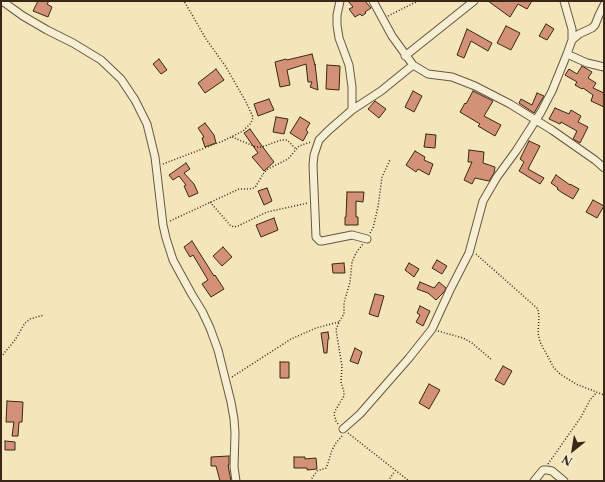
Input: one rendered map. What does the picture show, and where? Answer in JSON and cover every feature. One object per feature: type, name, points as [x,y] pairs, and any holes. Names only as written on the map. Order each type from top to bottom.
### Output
[{"type":"street","points":[[2,1],[23,16],[101,60],[121,79],[135,100],[147,124],[155,157],[155,167],[166,238],[173,260],[210,328],[218,350],[231,402],[235,434],[234,467],[236,481]]},
{"type":"street","points":[[340,1],[336,25],[349,65],[352,87],[352,110]]},
{"type":"street","points":[[373,1],[392,36],[405,56],[413,65],[428,74],[452,77],[475,86],[510,104],[552,130],[604,168]]},
{"type":"street","points":[[405,56],[474,1]]},
{"type":"street","points":[[343,429],[360,414],[432,329],[471,247],[483,201],[496,177],[516,151],[536,120],[552,91],[567,54],[572,40],[572,29],[564,1]]},
{"type":"street","points":[[572,40],[595,25],[604,5]]},
{"type":"street","points":[[567,54],[587,63],[604,67]]},
{"type":"street","points":[[367,239],[352,235],[322,241],[317,239],[315,234],[314,155],[319,140],[352,110],[381,91],[413,65]]},
{"type":"street","points":[[534,481],[543,470],[552,471],[564,481]]},
{"type":"path","points":[[155,167],[224,141],[243,131],[250,124],[253,118],[246,102],[226,67],[206,39],[184,1]]},
{"type":"path","points":[[383,19],[418,1]]},
{"type":"path","points":[[232,137],[256,147],[262,147],[281,140],[287,140],[296,149]]},
{"type":"path","points":[[163,225],[239,189],[254,188],[268,169],[288,160],[299,146],[319,140]]},
{"type":"path","points":[[343,429],[336,421],[334,414],[344,396],[342,366],[336,330],[344,314],[344,303],[350,282],[352,262],[356,252],[374,228],[382,177],[390,160]]},
{"type":"path","points":[[210,202],[234,227],[267,212],[314,201]]},
{"type":"path","points":[[471,247],[474,252],[538,310],[538,333],[540,342],[554,368],[560,374],[576,384],[604,395]]},
{"type":"path","points":[[1,357],[15,340],[25,323],[30,319],[44,315]]},
{"type":"path","points":[[225,382],[291,339],[316,328],[339,322]]},
{"type":"path","points":[[432,329],[463,338],[492,360]]},
{"type":"path","points":[[543,470],[581,417],[590,400],[597,392]]},
{"type":"path","points":[[310,481],[317,471],[326,468],[332,450],[346,432],[409,481]]},
{"type":"path","points":[[388,481],[396,471]]},
{"type":"building","points":[[38,1],[49,1],[47,4],[52,7],[48,17],[33,11]]},
{"type":"building","points":[[348,1],[365,1],[371,8],[362,16],[360,14],[355,17],[349,9],[353,7]]},
{"type":"building","points":[[488,1],[532,1],[527,9],[518,4],[510,17]]},
{"type":"building","points":[[546,24],[554,29],[547,40],[539,36]]},
{"type":"building","points":[[506,26],[520,33],[511,50],[497,43]]},
{"type":"building","points":[[467,29],[492,43],[488,51],[471,41],[464,58],[457,55]]},
{"type":"building","points":[[312,54],[315,64],[318,90],[310,87],[312,82],[308,82],[306,64],[287,70],[290,85],[280,87],[275,62]]},
{"type":"building","points":[[159,59],[167,70],[161,74],[153,64]]},
{"type":"building","points":[[327,65],[340,66],[339,90],[326,89]]},
{"type":"building","points":[[582,66],[592,72],[588,78],[596,83],[593,88],[604,93],[604,107],[591,101],[593,95],[583,88],[582,89],[575,85],[577,82],[565,75],[569,69],[577,74]]},
{"type":"building","points":[[216,69],[224,80],[205,93],[198,83]]},
{"type":"building","points":[[413,91],[422,96],[414,112],[405,107]]},
{"type":"building","points":[[473,91],[493,101],[484,116],[501,125],[495,136],[478,126],[480,124],[460,112]]},
{"type":"building","points":[[537,93],[544,96],[534,113],[519,103],[521,99],[532,105]]},
{"type":"building","points":[[269,99],[274,110],[258,116],[254,104]]},
{"type":"building","points":[[375,101],[386,109],[379,118],[368,109]]},
{"type":"building","points":[[555,108],[569,114],[571,110],[581,116],[578,122],[588,127],[580,143],[573,139],[577,131],[561,122],[560,124],[549,119]]},
{"type":"building","points":[[276,117],[288,119],[284,134],[273,132]]},
{"type":"building","points":[[300,117],[310,123],[306,130],[308,132],[303,141],[290,133]]},
{"type":"building","points":[[205,123],[214,135],[216,143],[205,147],[202,138],[204,137],[198,128]]},
{"type":"building","points":[[250,129],[274,162],[264,171],[252,157],[258,153],[244,133]]},
{"type":"building","points":[[426,134],[436,135],[435,148],[424,147]]},
{"type":"building","points":[[529,141],[540,146],[528,169],[544,178],[540,184],[519,171],[524,162],[520,159]]},
{"type":"building","points":[[469,150],[484,152],[483,163],[495,167],[494,173],[489,181],[475,178],[472,184],[464,180],[472,162],[468,162]]},
{"type":"building","points":[[415,151],[425,157],[424,160],[433,164],[429,175],[418,169],[416,172],[406,165]]},
{"type":"building","points":[[186,163],[190,169],[184,173],[194,184],[198,193],[189,197],[184,186],[186,185],[179,176],[173,180],[169,175]]},
{"type":"building","points":[[556,175],[570,185],[579,189],[573,199],[561,192],[551,183]]},
{"type":"building","points":[[267,188],[272,201],[264,205],[258,191]]},
{"type":"building","points":[[347,192],[364,192],[363,202],[356,201],[356,217],[358,217],[358,225],[345,225]]},
{"type":"building","points":[[593,200],[604,206],[597,218],[586,212]]},
{"type":"building","points":[[274,218],[278,230],[261,237],[256,225]]},
{"type":"building","points":[[192,241],[224,289],[211,297],[202,284],[208,280],[193,255],[190,257],[184,247]]},
{"type":"building","points":[[223,247],[232,257],[222,266],[213,256]]},
{"type":"building","points":[[437,260],[447,266],[442,274],[432,268]]},
{"type":"building","points":[[344,263],[345,273],[333,273],[332,264]]},
{"type":"building","points":[[409,263],[419,269],[414,277],[405,270]]},
{"type":"building","points":[[420,282],[434,288],[439,282],[446,288],[436,300],[428,293],[417,289]]},
{"type":"building","points":[[375,294],[384,296],[378,317],[369,314]]},
{"type":"building","points":[[420,306],[430,311],[423,326],[416,322],[420,315],[417,313]]},
{"type":"building","points":[[328,332],[329,339],[327,353],[324,353],[321,333]]},
{"type":"building","points":[[355,348],[362,352],[358,364],[350,361]]},
{"type":"building","points":[[280,362],[289,362],[289,378],[280,378]]},
{"type":"building","points":[[503,366],[512,371],[504,385],[495,380]]},
{"type":"building","points":[[429,384],[440,390],[429,409],[419,403]]},
{"type":"building","points":[[7,401],[23,402],[22,422],[19,422],[18,436],[12,436],[14,422],[6,422]]},
{"type":"building","points":[[5,441],[15,442],[15,450],[5,450]]},
{"type":"building","points":[[229,456],[228,465],[231,481],[220,481],[216,466],[211,466],[211,457]]},
{"type":"building","points":[[294,457],[305,457],[305,459],[316,458],[317,469],[307,470],[307,468],[294,468]]}]
